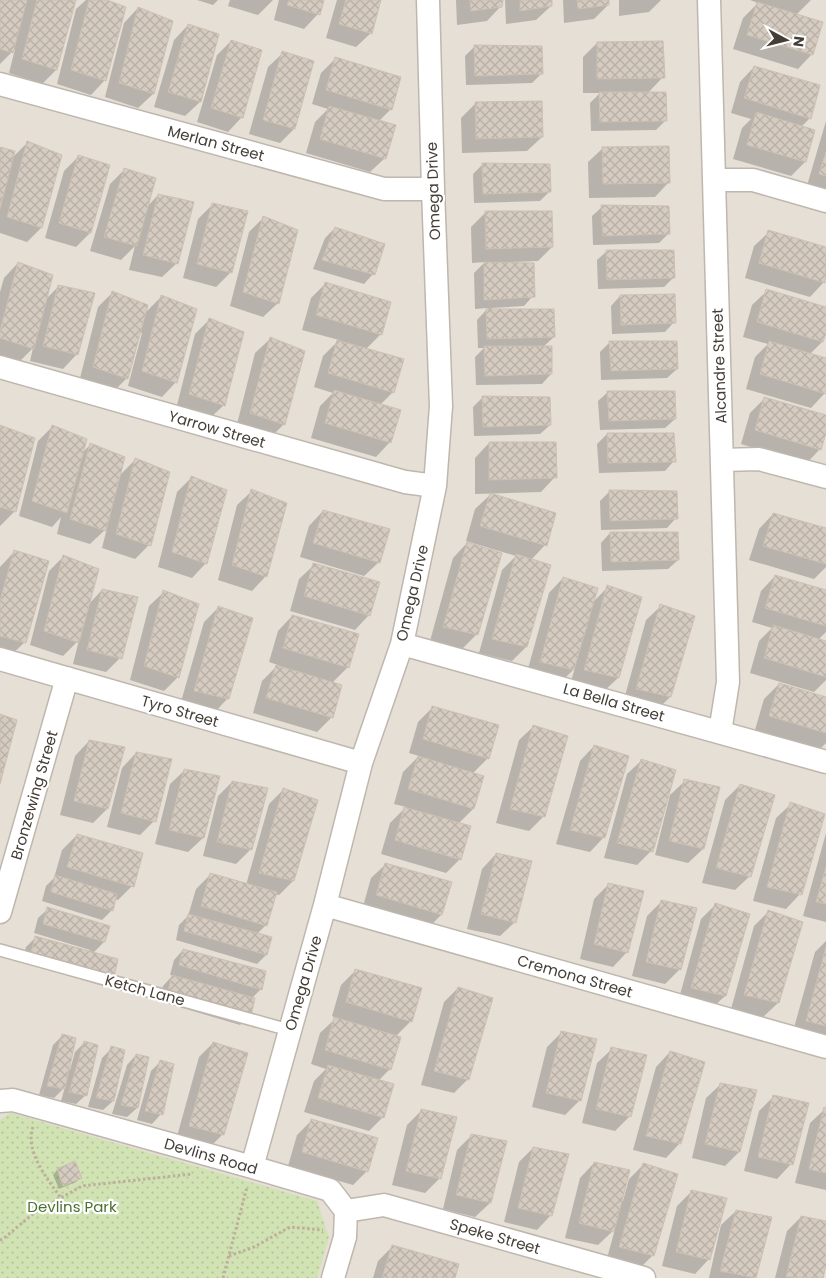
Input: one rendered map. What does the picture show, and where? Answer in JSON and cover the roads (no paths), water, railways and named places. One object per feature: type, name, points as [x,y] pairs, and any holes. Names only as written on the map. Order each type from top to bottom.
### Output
[{"type":"street","name":"Omega Drive","points":[[252,1167],[325,905],[361,762],[402,644],[435,486],[441,406],[428,0]]},
{"type":"street","name":"Alcandre Street","points":[[709,0],[728,682],[720,732]]},
{"type":"street","name":"Merlan Street","points":[[0,84],[384,189],[433,189]]},
{"type":"street","points":[[714,180],[753,180],[826,201]]},
{"type":"street","name":"Yarrow Street","points":[[0,367],[405,482],[435,486]]},
{"type":"street","points":[[722,460],[759,459],[826,477]]},
{"type":"street","name":"La Bella Street","points":[[402,644],[826,762]]},
{"type":"street","name":"Tyro Street","points":[[0,659],[361,762]]},
{"type":"street","name":"Bronzewing Street","points":[[0,912],[67,678]]},
{"type":"street","name":"Cremona Street","points":[[325,905],[826,1047]]},
{"type":"street","name":"Devlins Road","points":[[0,1101],[13,1100],[40,1107],[330,1190],[346,1211]]},
{"type":"street","name":"Speke Street","points":[[346,1211],[384,1205],[644,1278]]},
{"type":"street","points":[[333,1278],[345,1237],[346,1211]]},
{"type":"lane","name":"Ketch Lane","points":[[0,950],[289,1030]]},
{"type":"park label","name":"Devlins Park","points":[[72,1206]]}]
